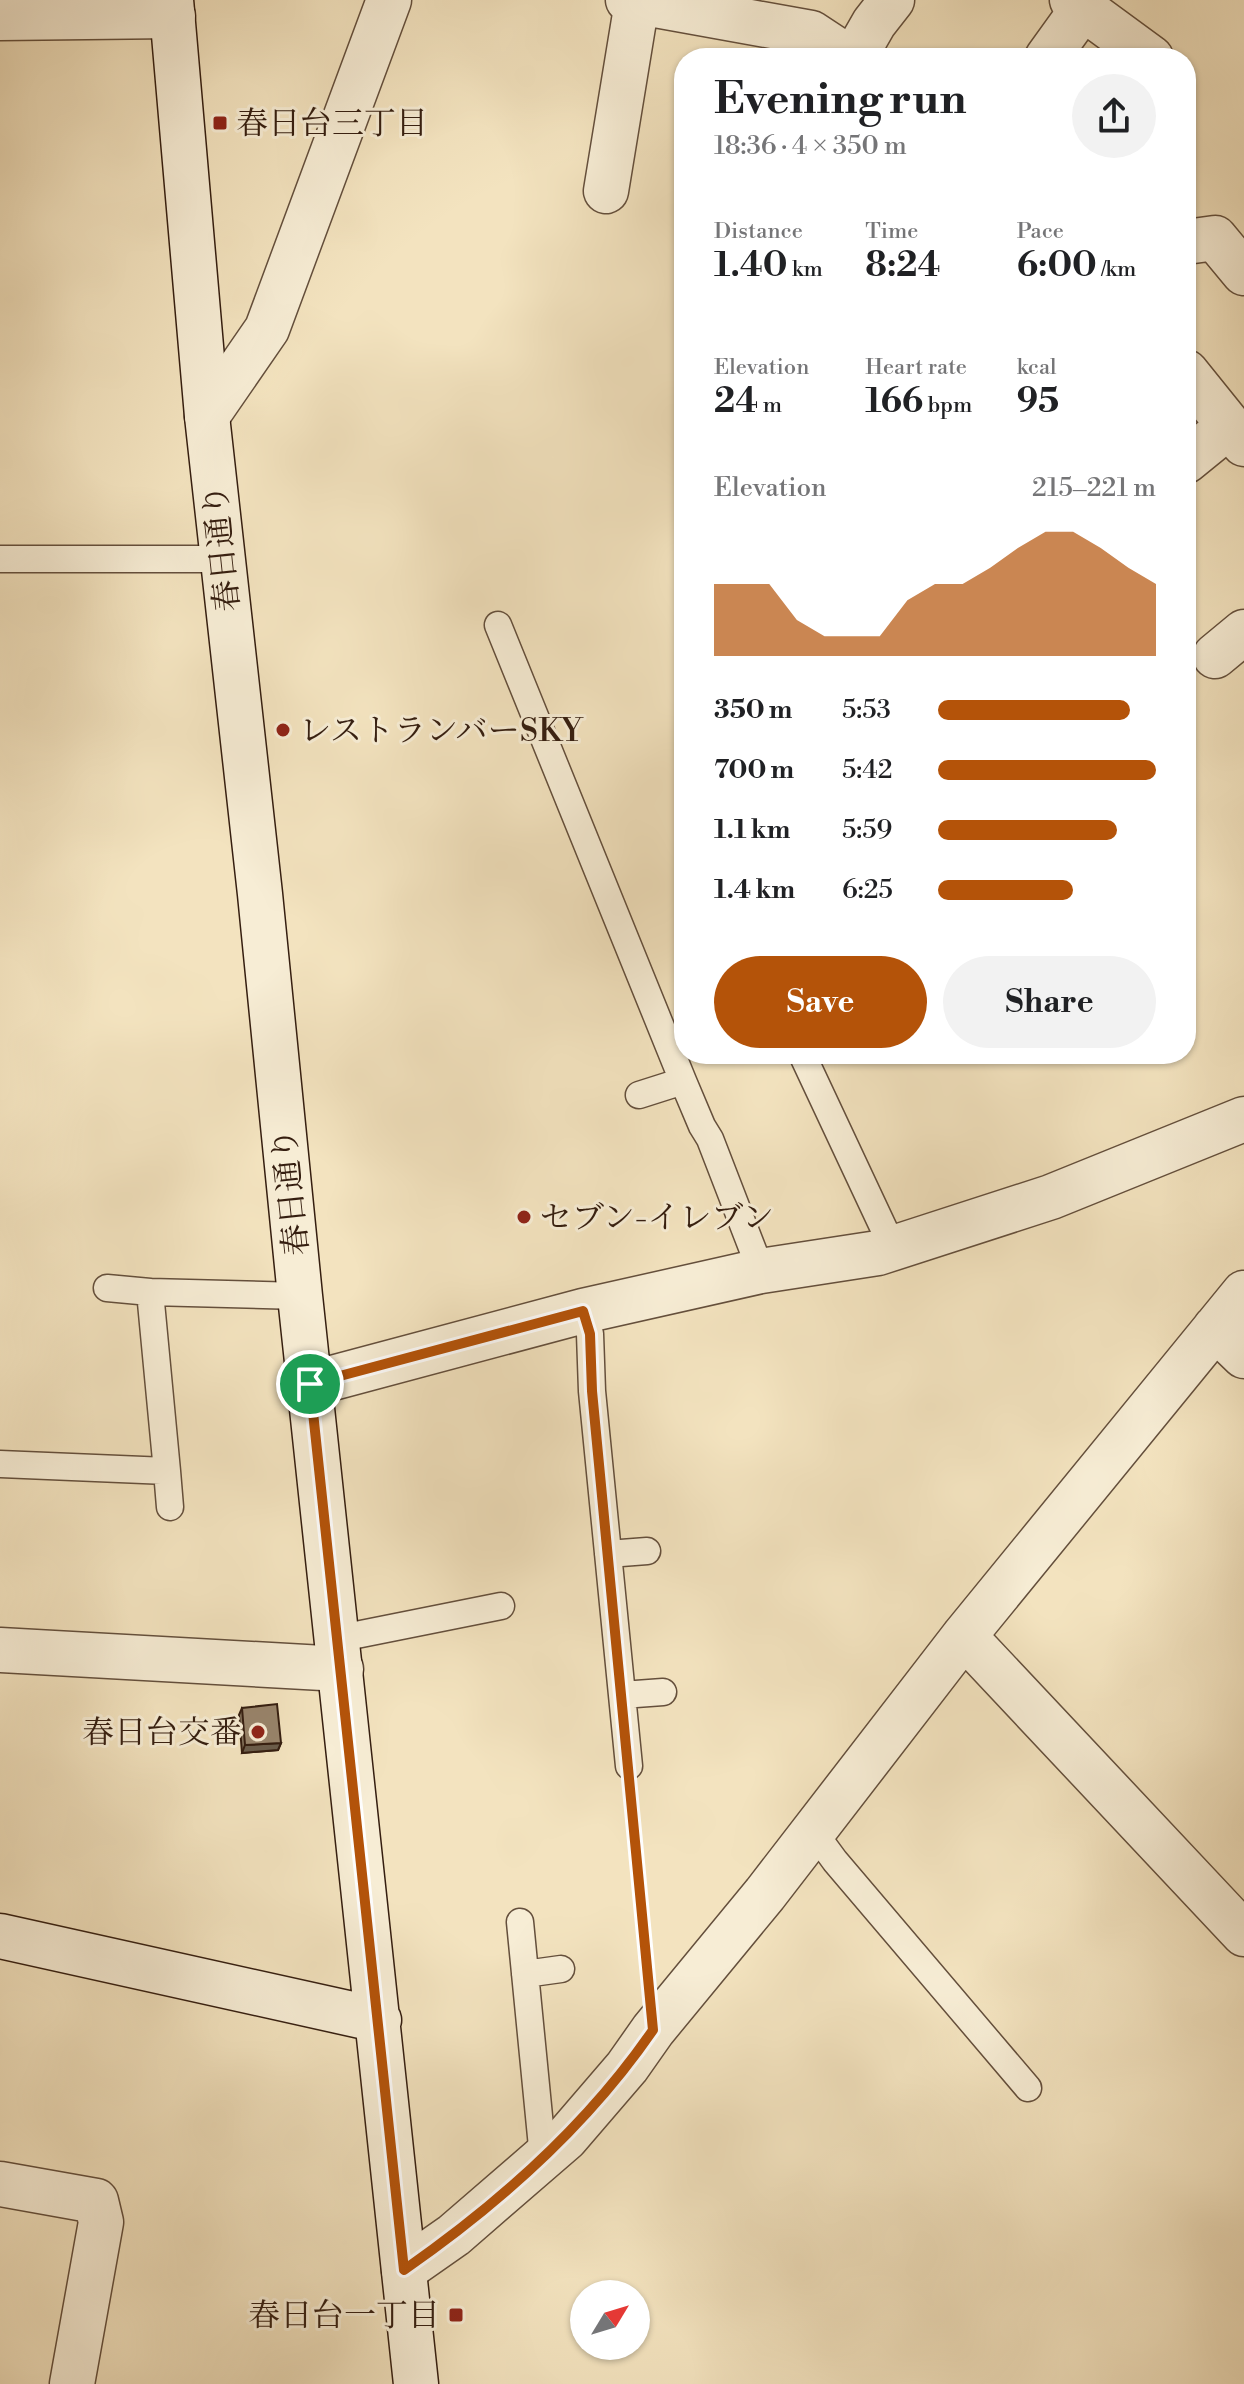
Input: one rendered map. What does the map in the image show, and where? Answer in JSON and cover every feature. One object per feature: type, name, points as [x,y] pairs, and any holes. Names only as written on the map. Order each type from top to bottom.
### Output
[{"type":"street","points":[[207,416],[267,329],[389,0]]},
{"type":"street","points":[[858,48],[892,0]]},
{"type":"street","points":[[606,191],[633,1],[811,33],[836,48]]},
{"type":"street","points":[[1053,48],[1078,4],[1137,48]]},
{"type":"street","points":[[0,18],[172,8]]},
{"type":"street","name":"春日通り","points":[[172,8],[207,416],[416,2384]]},
{"type":"street","points":[[1196,241],[1215,238],[1244,273]]},
{"type":"street","points":[[1196,384],[1237,435],[1196,456]]},
{"type":"street","points":[[310,1384],[583,1311],[761,1271],[878,1253],[1051,1197],[1244,1119]]},
{"type":"street","points":[[404,2270],[454,2235],[566,2138],[627,2067],[964,1636],[1229,1342],[1244,1293]]},
{"type":"street","points":[[964,1636],[1244,1934]]},
{"type":"street","points":[[0,1650],[339,1654]]},
{"type":"street","points":[[0,1936],[379,2020]]},
{"type":"street","points":[[0,2184],[96,2201],[101,2222],[72,2384]]},
{"type":"lane","points":[[0,559],[223,559]]},
{"type":"lane","points":[[498,625],[674,1059]]},
{"type":"lane","points":[[676,1064],[710,1139],[761,1271]]},
{"type":"lane","points":[[807,1064],[892,1246]]},
{"type":"lane","points":[[639,1095],[683,1081]]},
{"type":"lane","points":[[107,1288],[300,1296]]},
{"type":"lane","points":[[150,1292],[170,1507]]},
{"type":"lane","points":[[583,1311],[590,1334],[592,1391],[629,1766]]},
{"type":"lane","points":[[0,1464],[167,1471]]},
{"type":"lane","points":[[608,1554],[647,1551]]},
{"type":"lane","points":[[339,1654],[501,1606]]},
{"type":"lane","points":[[622,1695],[663,1692]]},
{"type":"lane","points":[[813,1831],[835,1861],[928,1959],[1028,2088]]},
{"type":"lane","points":[[520,1922],[543,2157]]},
{"type":"lane","points":[[525,1974],[561,1969]]},
{"type":"path","points":[[629,1766],[653,2030]]},
{"type":"building","name":"春日台交番","points":[[277,1704],[281,1743],[245,1745],[242,1708]]},
{"type":"place","name":"春日台三丁目","points":[[220,123]]},
{"type":"place","name":"レストランバーSKY","points":[[283,730]]},
{"type":"place","name":"セブン-イレブン","points":[[524,1217]]},
{"type":"place","name":"春日台交番","points":[[258,1732]]},
{"type":"place","name":"春日台一丁目","points":[[456,2315]]},
{"type":"route","points":[[583,1311],[590,1334],[592,1391],[653,2030],[627,2067],[566,2138],[454,2235],[404,2270],[310,1384],[583,1311]]}]
